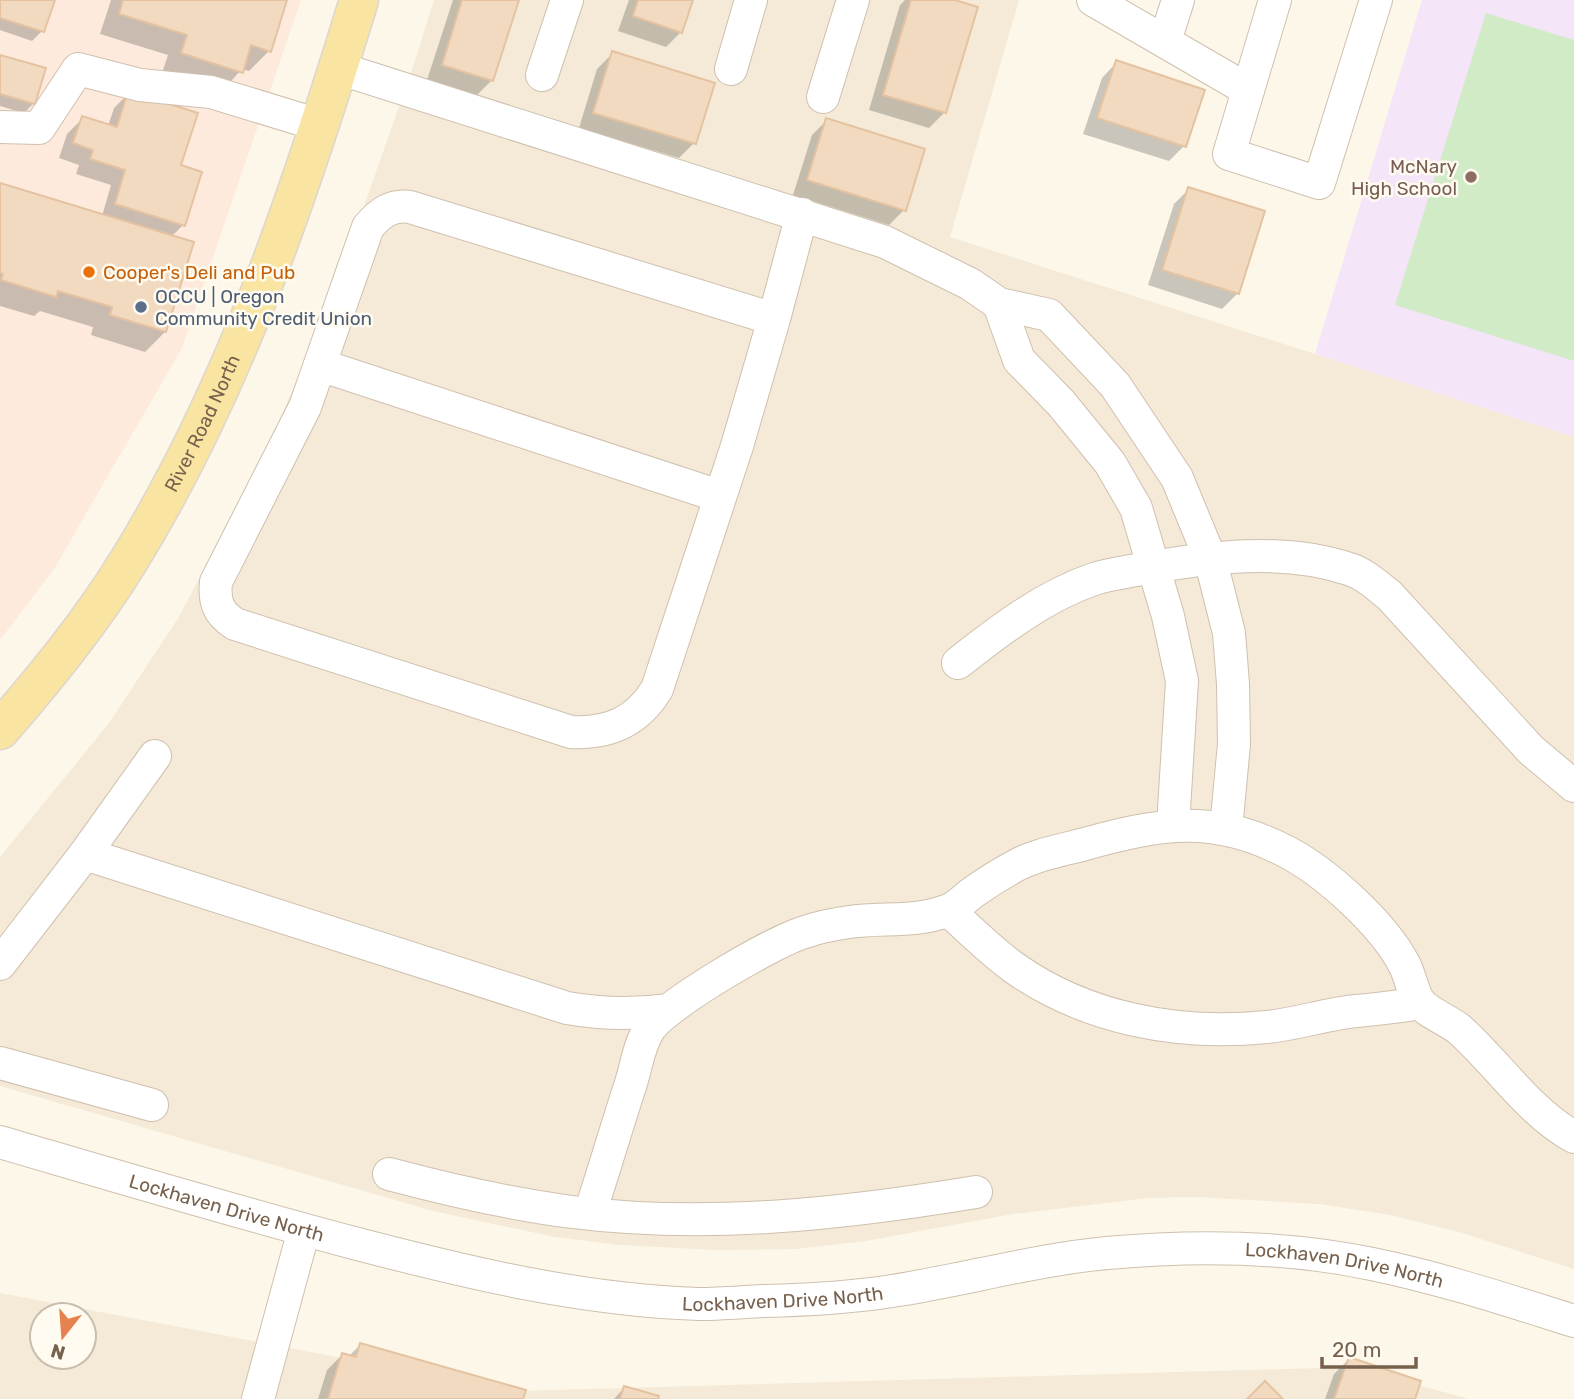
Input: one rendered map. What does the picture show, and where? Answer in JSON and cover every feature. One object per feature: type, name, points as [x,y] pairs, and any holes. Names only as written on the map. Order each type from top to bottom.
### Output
[{"type":"main road","name":"River Road North","points":[[0,730],[57,665],[128,562],[188,455],[247,324],[295,201],[359,0]]},
{"type":"street","points":[[542,75],[567,0]]},
{"type":"street","points":[[731,69],[751,0]]},
{"type":"street","points":[[823,97],[853,0]]},
{"type":"street","points":[[1093,0],[1248,90]]},
{"type":"street","points":[[1166,41],[1178,0]]},
{"type":"street","points":[[1275,0],[1229,154],[1320,183],[1376,0]]},
{"type":"street","points":[[338,68],[885,242],[970,284],[999,304],[1049,316],[1115,385],[1177,478],[1210,558],[1229,633],[1233,684],[1234,744],[1226,829]]},
{"type":"street","points":[[0,127],[39,128],[78,69],[140,85],[211,92],[319,125]]},
{"type":"street","points":[[774,319],[402,205],[388,209],[377,216],[368,227],[305,407],[216,582],[217,606],[224,617],[235,624],[571,732],[605,731],[636,716],[648,704],[657,689],[737,446],[774,319],[802,214]]},
{"type":"street","points":[[999,304],[1019,360],[1061,403],[1110,463],[1136,508],[1168,616],[1182,681],[1173,825]]},
{"type":"street","points":[[320,365],[719,496]]},
{"type":"street","points":[[958,663],[1001,629],[1046,601],[1095,578],[1210,558],[1298,557],[1329,563],[1367,577],[1389,595],[1531,750],[1574,786]]},
{"type":"street","points":[[0,964],[85,854],[155,756]]},
{"type":"street","points":[[590,1213],[640,1047],[650,1027],[667,1010],[766,950],[803,932],[847,922],[873,919],[911,920],[949,911],[1019,863],[1122,834],[1173,825],[1226,829],[1256,838],[1287,852],[1342,890],[1375,925],[1404,962],[1420,1003],[1458,1028],[1547,1118],[1574,1137]]},
{"type":"street","points":[[85,854],[566,1008],[599,1014],[632,1015],[667,1010]]},
{"type":"street","points":[[949,911],[1009,964],[1066,997],[1120,1017],[1173,1028],[1227,1030],[1270,1027],[1356,1011],[1381,1010],[1420,1003]]},
{"type":"street","points":[[0,1063],[152,1105]]},
{"type":"street","name":"Lockhaven Drive North","points":[[0,1142],[304,1230],[458,1270],[522,1283],[646,1301],[702,1304],[842,1298],[1050,1261],[1107,1253],[1182,1249],[1308,1253],[1373,1264],[1574,1321]]},
{"type":"street","points":[[389,1174],[501,1201],[590,1213],[667,1219],[776,1217],[877,1208],[976,1192]]},
{"type":"street","points":[[258,1399],[304,1230]]},
{"type":"shaded area","points":[[0,0],[301,0],[182,348],[54,569],[0,640]]},
{"type":"shaded area","points":[[434,0],[1019,0],[950,237],[1574,437],[1574,1269],[1459,1232],[1390,1215],[1319,1204],[1195,1197],[1148,1198],[1013,1214],[866,1241],[796,1249],[717,1250],[619,1245],[555,1237],[433,1211],[0,1086],[0,857],[109,723],[179,617],[269,444],[328,308]]},
{"type":"shaded area","name":"McNary High School","points":[[1422,0],[1574,0],[1574,437],[1315,354]]},
{"type":"shaded area","points":[[0,1293],[42,1301],[28,1301],[28,1371],[98,1371],[98,1312],[517,1391],[1353,1367],[1469,1399],[0,1399]]},
{"type":"green space","points":[[1486,13],[1574,40],[1574,361],[1395,305]]},
{"type":"building","points":[[0,0],[55,0],[44,32],[0,18]]},
{"type":"building","points":[[123,0],[287,0],[271,52],[251,45],[243,73],[181,53],[187,35],[119,14]]},
{"type":"building","points":[[462,0],[519,0],[493,81],[442,65]]},
{"type":"building","points":[[638,0],[693,0],[682,33],[633,16]]},
{"type":"building","points":[[911,0],[955,0],[978,7],[946,113],[883,95]]},
{"type":"building","points":[[612,51],[715,83],[696,144],[593,113]]},
{"type":"building","points":[[0,55],[46,68],[35,104],[0,94]]},
{"type":"building","points":[[1116,60],[1205,90],[1186,147],[1097,118]]},
{"type":"building","points":[[128,91],[198,113],[181,165],[202,172],[185,226],[115,204],[125,170],[90,159],[93,150],[73,143],[82,116],[117,127]]},
{"type":"building","points":[[826,118],[925,149],[906,211],[807,180]]},
{"type":"building","points":[[0,183],[194,242],[166,332],[110,315],[112,307],[58,291],[56,297],[1,280]]},
{"type":"building","points":[[1188,187],[1265,211],[1239,294],[1162,270]]},
{"type":"building","points":[[360,1343],[526,1390],[523,1399],[328,1399],[342,1353],[356,1357]]},
{"type":"building","points":[[1349,1357],[1421,1381],[1415,1399],[1334,1399]]},
{"type":"building","points":[[1265,1381],[1283,1399],[1247,1399]]},
{"type":"building","points":[[624,1386],[659,1396],[658,1399],[620,1399]]},
{"type":"place","name":"McNary High School","points":[[1471,177]]},
{"type":"place","name":"Cooper's Deli and Pub","points":[[89,272]]},
{"type":"place","name":"OCCU | Oregon Community Credit Union","points":[[141,307]]}]
